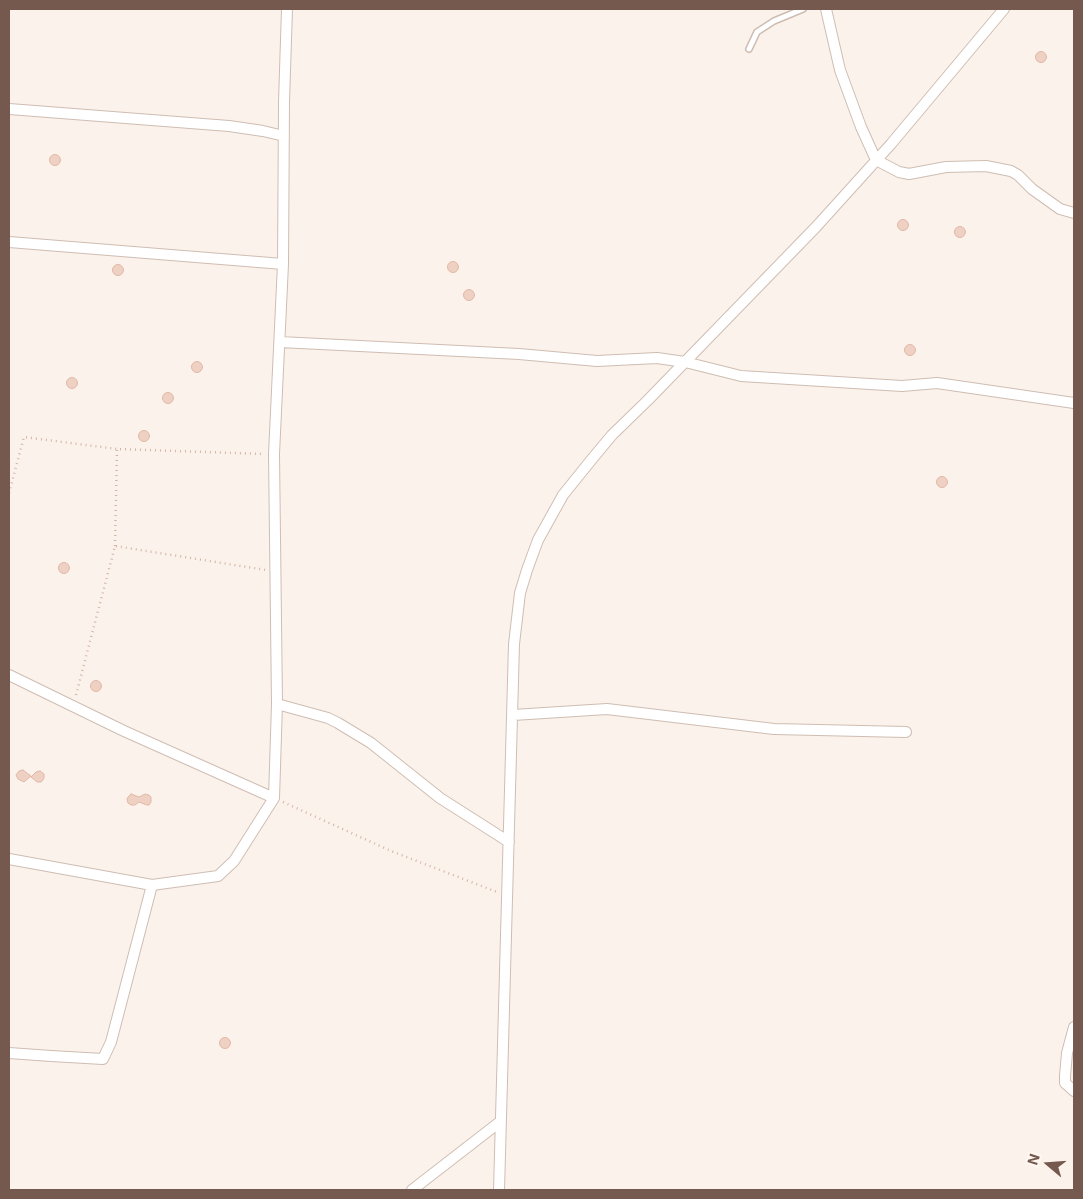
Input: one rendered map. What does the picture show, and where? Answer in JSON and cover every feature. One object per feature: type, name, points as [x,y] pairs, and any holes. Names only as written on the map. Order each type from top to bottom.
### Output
[{"type":"street","points":[[9,859],[152,885],[218,876],[234,861],[274,798],[276,572],[274,454],[283,264],[287,9]]},
{"type":"street","points":[[826,9],[840,70],[861,127],[876,160],[899,172],[909,174],[946,167],[986,166],[1011,171],[1060,209],[1074,213]]},
{"type":"street","points":[[499,1190],[514,644],[520,593],[538,540],[563,495],[612,435],[816,227],[965,57],[1004,9]]},
{"type":"street","points":[[9,109],[229,126],[284,136]]},
{"type":"street","points":[[9,242],[283,264]]},
{"type":"street","points":[[280,342],[519,354],[598,361],[650,358],[685,362],[741,376],[902,386],[937,383],[1074,403]]},
{"type":"street","points":[[9,675],[133,735],[274,798]]},
{"type":"street","points":[[276,704],[328,718],[344,726],[371,743],[440,798],[509,842]]},
{"type":"street","points":[[513,715],[607,709],[774,728],[906,732]]},
{"type":"street","points":[[9,1052],[104,1059],[111,1042],[152,885]]},
{"type":"street","points":[[1074,1027],[1067,1054],[1065,1076],[1065,1083],[1074,1091]]},
{"type":"street","points":[[412,1190],[501,1121]]},
{"type":"lane","points":[[748,48],[756,32],[774,21],[803,9]]},
{"type":"path","points":[[9,493],[24,437],[117,449],[274,454]]},
{"type":"path","points":[[74,707],[115,546],[117,449]]},
{"type":"path","points":[[115,546],[276,572]]},
{"type":"path","points":[[274,798],[391,851],[507,896]]},
{"type":"building","points":[[1039,52],[1043,52],[1046,57],[1045,61],[1039,62],[1036,59],[1036,55]]},
{"type":"building","points":[[53,155],[57,155],[60,160],[59,164],[53,165],[50,162],[50,158]]},
{"type":"building","points":[[901,220],[905,220],[908,225],[907,229],[901,230],[898,227],[898,223]]},
{"type":"building","points":[[958,227],[962,227],[965,232],[964,236],[958,237],[955,234],[955,230]]},
{"type":"building","points":[[451,262],[455,262],[458,267],[457,271],[451,272],[448,269],[448,265]]},
{"type":"building","points":[[116,265],[120,265],[123,270],[122,274],[116,275],[113,272],[113,268]]},
{"type":"building","points":[[467,290],[471,290],[474,295],[473,299],[467,300],[464,297],[464,293]]},
{"type":"building","points":[[908,345],[912,345],[915,350],[914,354],[908,355],[905,352],[905,348]]},
{"type":"building","points":[[195,362],[199,362],[202,367],[201,371],[195,372],[192,369],[192,365]]},
{"type":"building","points":[[70,378],[74,378],[77,383],[76,387],[70,388],[67,385],[67,381]]},
{"type":"building","points":[[166,393],[170,393],[173,398],[172,402],[166,403],[163,400],[163,396]]},
{"type":"building","points":[[142,431],[146,431],[149,436],[148,440],[142,441],[139,438],[139,434]]},
{"type":"building","points":[[940,477],[944,477],[947,482],[946,486],[940,487],[937,484],[937,480]]},
{"type":"building","points":[[62,563],[66,563],[69,568],[68,572],[62,573],[59,570],[59,566]]},
{"type":"building","points":[[94,681],[98,681],[101,686],[100,690],[94,691],[91,688],[91,684]]},
{"type":"building","points":[[23,770],[31,776],[24,782],[18,779],[16,775],[19,771]]},
{"type":"building","points":[[40,771],[44,774],[44,778],[41,782],[37,782],[31,777]]},
{"type":"building","points":[[131,794],[139,797],[145,794],[149,795],[151,802],[149,805],[139,802],[131,805],[127,799]]},
{"type":"building","points":[[223,1038],[227,1038],[230,1043],[229,1047],[223,1048],[220,1045],[220,1041]]}]
